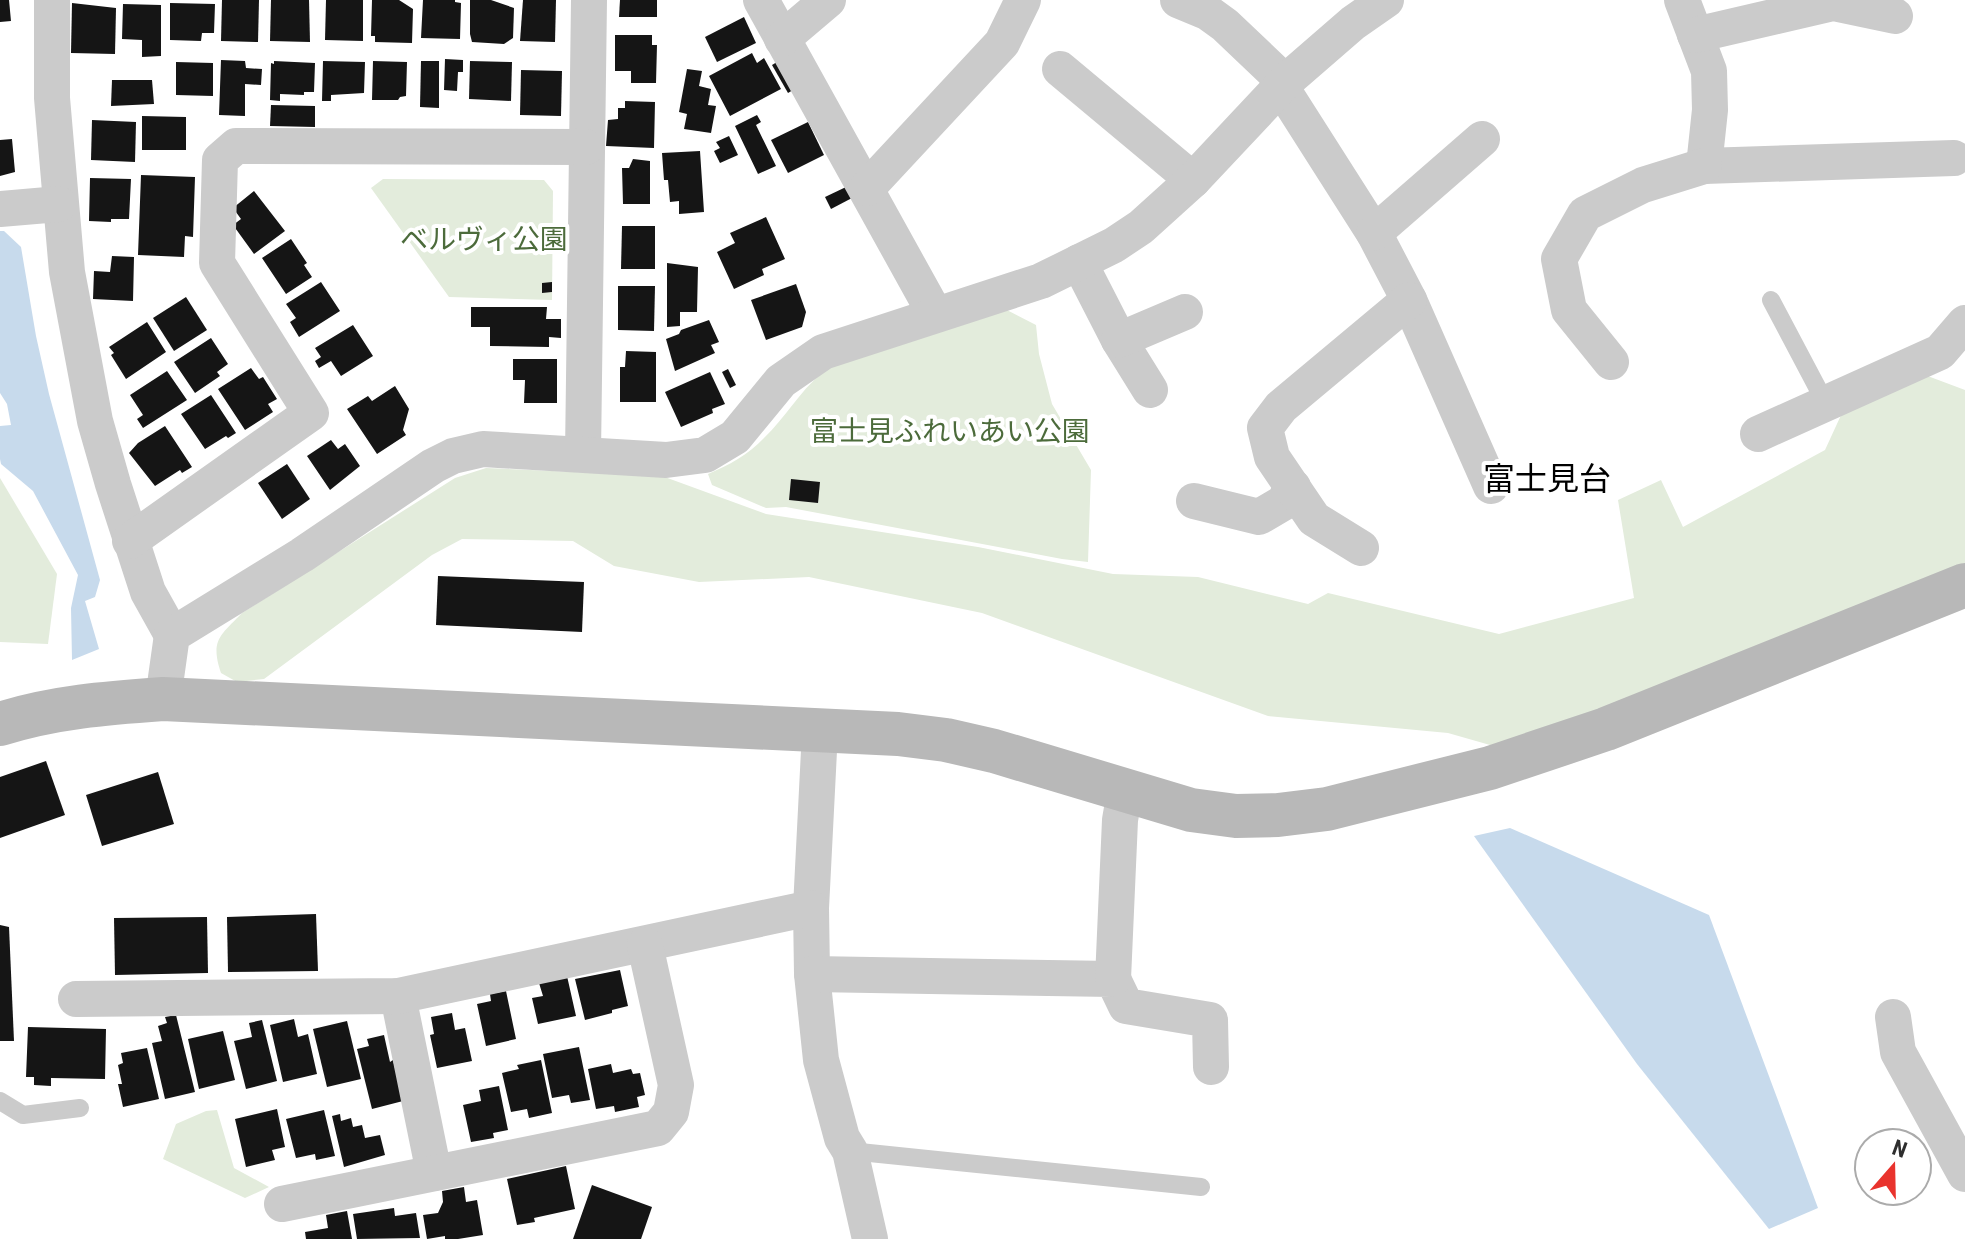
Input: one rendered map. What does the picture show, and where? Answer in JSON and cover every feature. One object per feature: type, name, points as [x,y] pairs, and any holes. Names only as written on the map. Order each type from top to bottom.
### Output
[{"type":"street","points":[[52,0],[52,98],[67,272],[95,421],[148,592],[172,635],[163,699]]},
{"type":"street","points":[[583,454],[589,0]]},
{"type":"street","points":[[761,0],[935,314]]},
{"type":"street","points":[[782,39],[828,0]]},
{"type":"street","points":[[867,188],[1002,43],[1023,0]]},
{"type":"street","points":[[1178,0],[1207,12],[1225,25],[1283,84],[1374,233],[1409,300],[1491,486]]},
{"type":"street","points":[[172,635],[453,456],[483,449],[666,460],[705,455],[735,437],[781,381],[800,366],[836,347],[1041,281],[1079,262],[1141,227],[1193,180],[1283,84],[1353,23],[1386,0]]},
{"type":"street","points":[[1682,0],[1709,71],[1710,110],[1704,166]]},
{"type":"street","points":[[1695,35],[1833,3],[1895,16]]},
{"type":"street","points":[[1060,69],[1193,180]]},
{"type":"street","points":[[1374,233],[1482,139]]},
{"type":"street","points":[[130,541],[311,413],[217,263],[220,160],[236,146],[586,147]]},
{"type":"street","points":[[1611,362],[1569,310],[1559,259],[1585,214],[1643,185],[1704,166],[1954,158]]},
{"type":"street","points":[[0,209],[59,204]]},
{"type":"street","points":[[1079,262],[1119,340],[1150,390]]},
{"type":"street","points":[[1361,548],[1314,519],[1272,457],[1265,428],[1281,407],[1409,300]]},
{"type":"street","points":[[1119,340],[1185,312]]},
{"type":"street","points":[[1758,434],[1940,352],[1965,323]]},
{"type":"street","points":[[1194,501],[1259,517],[1283,503],[1293,487]]},
{"type":"street","points":[[0,724],[39,712],[87,704],[163,699],[898,734],[946,740],[994,751],[1191,810],[1236,816],[1278,815],[1352,804],[1490,768],[1606,729],[1965,585]]},
{"type":"street","points":[[820,731],[811,908],[812,974],[821,1060],[842,1138],[850,1151],[870,1239]]},
{"type":"street","points":[[1125,791],[1120,820],[1113,979],[1126,1006],[1209,1009],[1211,1067]]},
{"type":"street","points":[[76,999],[398,996],[811,908]]},
{"type":"street","points":[[282,1204],[658,1128],[671,1112],[676,1085],[645,945]]},
{"type":"street","points":[[812,974],[1113,979]]},
{"type":"street","points":[[398,996],[434,1173]]},
{"type":"street","points":[[1893,1017],[1898,1052],[1965,1174]]},
{"type":"lane","points":[[1771,300],[1826,404]]},
{"type":"lane","points":[[0,1101],[23,1115],[80,1108]]},
{"type":"lane","points":[[850,1151],[1201,1187]]},
{"type":"green space","name":"ベルヴィ公園","points":[[383,179],[544,180],[553,191],[552,300],[449,297],[371,188]]},
{"type":"green space","name":"富士見ふれいあい公園","points":[[1001,307],[1036,325],[1039,354],[1052,404],[1091,470],[1088,562],[786,507],[766,508],[712,485],[708,474],[738,459],[758,444],[814,380],[839,362],[883,342]]},
{"type":"green space","points":[[1925,375],[1965,390],[1965,566],[1504,749],[1448,733],[1268,716],[982,613],[809,577],[699,582],[614,566],[573,541],[462,539],[432,555],[264,679],[237,682],[221,673],[218,662],[219,639],[242,613],[455,478],[486,468],[662,476],[766,514],[978,547],[1113,574],[1198,577],[1308,604],[1328,593],[1499,634],[1634,598],[1618,500],[1661,480],[1683,527],[1825,450],[1842,413]]},
{"type":"green space","points":[[0,478],[57,574],[48,644],[0,642]]},
{"type":"green space","points":[[217,1110],[234,1168],[269,1187],[245,1198],[163,1159],[176,1124],[206,1111]]},
{"type":"water","points":[[0,231],[4,231],[21,247],[49,394],[100,580],[95,597],[85,601],[99,649],[72,660],[71,608],[78,575],[33,491],[1,464],[0,459],[0,426],[11,425],[7,404],[0,393]]},
{"type":"water","points":[[1510,828],[1709,915],[1818,1208],[1769,1229],[1637,1064],[1474,836]]},
{"type":"building","points":[[0,0],[9,0],[11,21],[0,22]]},
{"type":"building","points":[[222,0],[259,0],[258,42],[221,41]]},
{"type":"building","points":[[271,0],[309,0],[310,42],[270,41]]},
{"type":"building","points":[[326,0],[363,0],[363,41],[325,40]]},
{"type":"building","points":[[372,0],[399,0],[413,9],[412,43],[375,42],[375,36],[371,36]]},
{"type":"building","points":[[423,0],[455,0],[461,3],[460,39],[421,38]]},
{"type":"building","points":[[470,0],[491,0],[514,8],[513,38],[504,44],[472,42]]},
{"type":"building","points":[[523,0],[556,0],[555,42],[520,41]]},
{"type":"building","points":[[620,0],[657,0],[657,17],[619,17]]},
{"type":"building","points":[[72,3],[116,8],[115,54],[71,53]]},
{"type":"building","points":[[170,3],[215,4],[214,33],[202,33],[201,41],[170,40]]},
{"type":"building","points":[[123,4],[161,5],[161,56],[142,57],[142,40],[122,39]]},
{"type":"building","points":[[744,17],[756,43],[717,62],[705,37]]},
{"type":"building","points":[[615,35],[652,35],[652,45],[657,45],[656,83],[631,83],[631,71],[615,71]]},
{"type":"building","points":[[752,53],[757,63],[764,58],[781,89],[730,116],[709,76]]},
{"type":"building","points":[[445,59],[463,60],[463,72],[458,72],[457,91],[444,90]]},
{"type":"building","points":[[221,60],[245,61],[246,68],[262,69],[261,85],[245,84],[245,116],[219,115]]},
{"type":"building","points":[[274,61],[315,63],[314,92],[304,92],[304,95],[280,94],[280,101],[270,100],[271,63],[274,64]]},
{"type":"building","points":[[323,61],[365,62],[364,93],[331,95],[331,101],[322,101]]},
{"type":"building","points":[[373,61],[407,62],[406,96],[398,100],[372,100]]},
{"type":"building","points":[[421,61],[439,61],[439,108],[420,107]]},
{"type":"building","points":[[470,61],[512,62],[511,101],[469,99]]},
{"type":"building","points":[[176,62],[213,63],[213,96],[176,95]]},
{"type":"building","points":[[777,62],[793,90],[788,93],[772,65]]},
{"type":"building","points":[[687,69],[702,71],[699,86],[711,89],[708,105],[716,106],[711,133],[684,129],[687,114],[679,112]]},
{"type":"building","points":[[521,70],[562,71],[561,116],[520,115]]},
{"type":"building","points":[[112,80],[152,80],[154,104],[111,106]]},
{"type":"building","points":[[625,101],[655,102],[654,148],[606,146],[608,120],[618,119],[618,108],[625,108]]},
{"type":"building","points":[[271,105],[315,106],[315,127],[270,126]]},
{"type":"building","points":[[757,115],[761,122],[756,125],[776,166],[758,174],[735,126]]},
{"type":"building","points":[[142,116],[186,117],[186,150],[142,150]]},
{"type":"building","points":[[92,120],[136,122],[135,162],[91,160]]},
{"type":"building","points":[[808,122],[824,155],[788,173],[771,140]]},
{"type":"building","points":[[729,136],[738,155],[720,163],[714,151],[720,148],[716,142]]},
{"type":"building","points":[[12,139],[15,172],[0,176],[0,140]]},
{"type":"building","points":[[700,151],[704,212],[679,214],[679,201],[670,202],[662,153]]},
{"type":"building","points":[[633,159],[650,161],[650,204],[623,204],[622,168],[629,168]]},
{"type":"building","points":[[141,175],[195,177],[193,237],[185,236],[184,257],[138,255]]},
{"type":"building","points":[[90,178],[131,179],[129,219],[89,221]]},
{"type":"building","points":[[846,187],[852,198],[831,209],[825,197]]},
{"type":"building","points":[[254,191],[285,231],[254,254],[233,225],[241,219],[233,208]]},
{"type":"building","points":[[766,217],[785,259],[762,269],[764,275],[734,289],[717,252],[735,243],[730,233]]},
{"type":"building","points":[[622,226],[655,226],[655,269],[621,269]]},
{"type":"building","points":[[291,239],[312,277],[286,294],[262,258]]},
{"type":"building","points":[[112,256],[134,257],[133,301],[93,299],[94,271],[110,272]]},
{"type":"building","points":[[667,263],[698,267],[697,312],[680,312],[680,326],[667,327]]},
{"type":"building","points":[[321,282],[340,311],[299,337],[290,322],[296,318],[286,304]]},
{"type":"building","points":[[552,282],[552,292],[542,293],[542,283]]},
{"type":"building","points":[[796,284],[806,312],[802,327],[766,340],[751,300]]},
{"type":"building","points":[[618,286],[655,286],[654,331],[618,330]]},
{"type":"building","points":[[186,297],[207,330],[174,351],[153,318]]},
{"type":"building","points":[[471,307],[547,307],[546,319],[561,319],[561,338],[549,337],[549,347],[490,346],[490,327],[471,327]]},
{"type":"building","points":[[709,320],[719,342],[711,345],[715,353],[675,371],[666,339]]},
{"type":"building","points":[[147,322],[166,352],[126,379],[109,347]]},
{"type":"building","points":[[353,325],[373,356],[341,376],[331,361],[319,368],[315,361],[321,357],[315,348]]},
{"type":"building","points":[[211,338],[228,364],[217,372],[220,376],[195,393],[174,362]]},
{"type":"building","points":[[626,351],[656,352],[656,402],[620,402],[620,367],[625,367]]},
{"type":"building","points":[[513,359],[557,359],[557,403],[524,403],[525,380],[513,380]]},
{"type":"building","points":[[251,368],[259,379],[263,377],[277,399],[268,404],[273,412],[245,430],[218,389]]},
{"type":"building","points":[[728,369],[736,385],[730,388],[722,372]]},
{"type":"building","points":[[167,371],[187,400],[143,428],[137,419],[143,415],[130,395]]},
{"type":"building","points":[[710,372],[725,404],[712,409],[713,413],[681,427],[665,392]]},
{"type":"building","points":[[395,386],[409,409],[403,430],[406,435],[377,454],[347,409],[368,396],[372,401]]},
{"type":"building","points":[[211,395],[236,433],[205,449],[181,414]]},
{"type":"building","points":[[165,426],[192,467],[182,473],[180,470],[155,486],[129,453],[138,443]]},
{"type":"building","points":[[331,440],[338,449],[345,444],[360,466],[330,490],[307,456]]},
{"type":"building","points":[[287,464],[310,499],[282,519],[258,483]]},
{"type":"building","points":[[791,479],[820,482],[818,503],[789,500]]},
{"type":"building","points":[[438,576],[584,582],[582,632],[436,625]]},
{"type":"building","points":[[46,761],[65,815],[0,838],[0,777]]},
{"type":"building","points":[[158,772],[174,824],[102,846],[86,795]]},
{"type":"building","points":[[316,914],[318,971],[228,972],[227,917]]},
{"type":"building","points":[[207,917],[208,973],[115,975],[114,918]]},
{"type":"building","points":[[0,925],[9,927],[14,1041],[0,1041]]},
{"type":"building","points":[[620,970],[628,1006],[585,1020],[575,979]]},
{"type":"building","points":[[567,976],[576,1016],[538,1024],[532,998],[543,996],[539,983]]},
{"type":"building","points":[[506,991],[516,1039],[486,1046],[477,1004],[491,1001],[490,994]]},
{"type":"building","points":[[452,1013],[455,1030],[465,1028],[472,1061],[437,1068],[430,1035],[434,1034],[431,1017]]},
{"type":"building","points":[[176,1015],[195,1092],[165,1099],[152,1043],[162,1041],[158,1026],[167,1023],[165,1017]]},
{"type":"building","points":[[294,1019],[298,1037],[308,1034],[317,1074],[283,1082],[270,1025]]},
{"type":"building","points":[[262,1020],[277,1081],[246,1089],[234,1041],[252,1037],[249,1023]]},
{"type":"building","points":[[347,1021],[361,1079],[327,1087],[313,1029]]},
{"type":"building","points":[[28,1027],[106,1029],[105,1079],[51,1078],[51,1086],[34,1085],[34,1077],[26,1077]]},
{"type":"building","points":[[223,1031],[235,1080],[199,1089],[188,1039]]},
{"type":"building","points":[[384,1035],[403,1101],[372,1109],[357,1049],[369,1046],[367,1039]]},
{"type":"building","points":[[579,1047],[590,1100],[571,1103],[569,1095],[552,1098],[543,1054]]},
{"type":"building","points":[[147,1048],[159,1099],[123,1107],[118,1084],[122,1084],[118,1065],[123,1063],[121,1053]]},
{"type":"building","points":[[541,1060],[552,1113],[529,1118],[527,1109],[511,1112],[502,1073],[519,1069],[517,1065]]},
{"type":"building","points":[[611,1064],[613,1073],[631,1069],[633,1074],[640,1073],[645,1095],[637,1097],[639,1107],[615,1112],[614,1106],[596,1109],[588,1069]]},
{"type":"building","points":[[499,1086],[508,1130],[493,1133],[494,1138],[471,1142],[463,1105],[481,1101],[479,1090]]},
{"type":"building","points":[[277,1109],[285,1147],[272,1150],[275,1160],[246,1167],[235,1119]]},
{"type":"building","points":[[324,1110],[335,1156],[316,1160],[315,1154],[296,1158],[286,1119]]},
{"type":"building","points":[[340,1114],[341,1121],[351,1118],[353,1127],[362,1125],[365,1138],[380,1135],[385,1155],[344,1167],[332,1116]]},
{"type":"building","points":[[566,1166],[575,1209],[517,1225],[507,1179]]},
{"type":"building","points":[[592,1185],[652,1207],[641,1239],[573,1239]]},
{"type":"building","points":[[464,1187],[466,1202],[477,1200],[483,1235],[427,1239],[423,1215],[438,1213],[443,1202],[442,1191]]},
{"type":"building","points":[[394,1208],[395,1216],[416,1213],[420,1238],[357,1239],[353,1214]]},
{"type":"building","points":[[347,1211],[352,1239],[306,1239],[305,1232],[328,1228],[326,1215]]},
{"type":"district","name":"富士見台","points":[[1547,479]]}]
